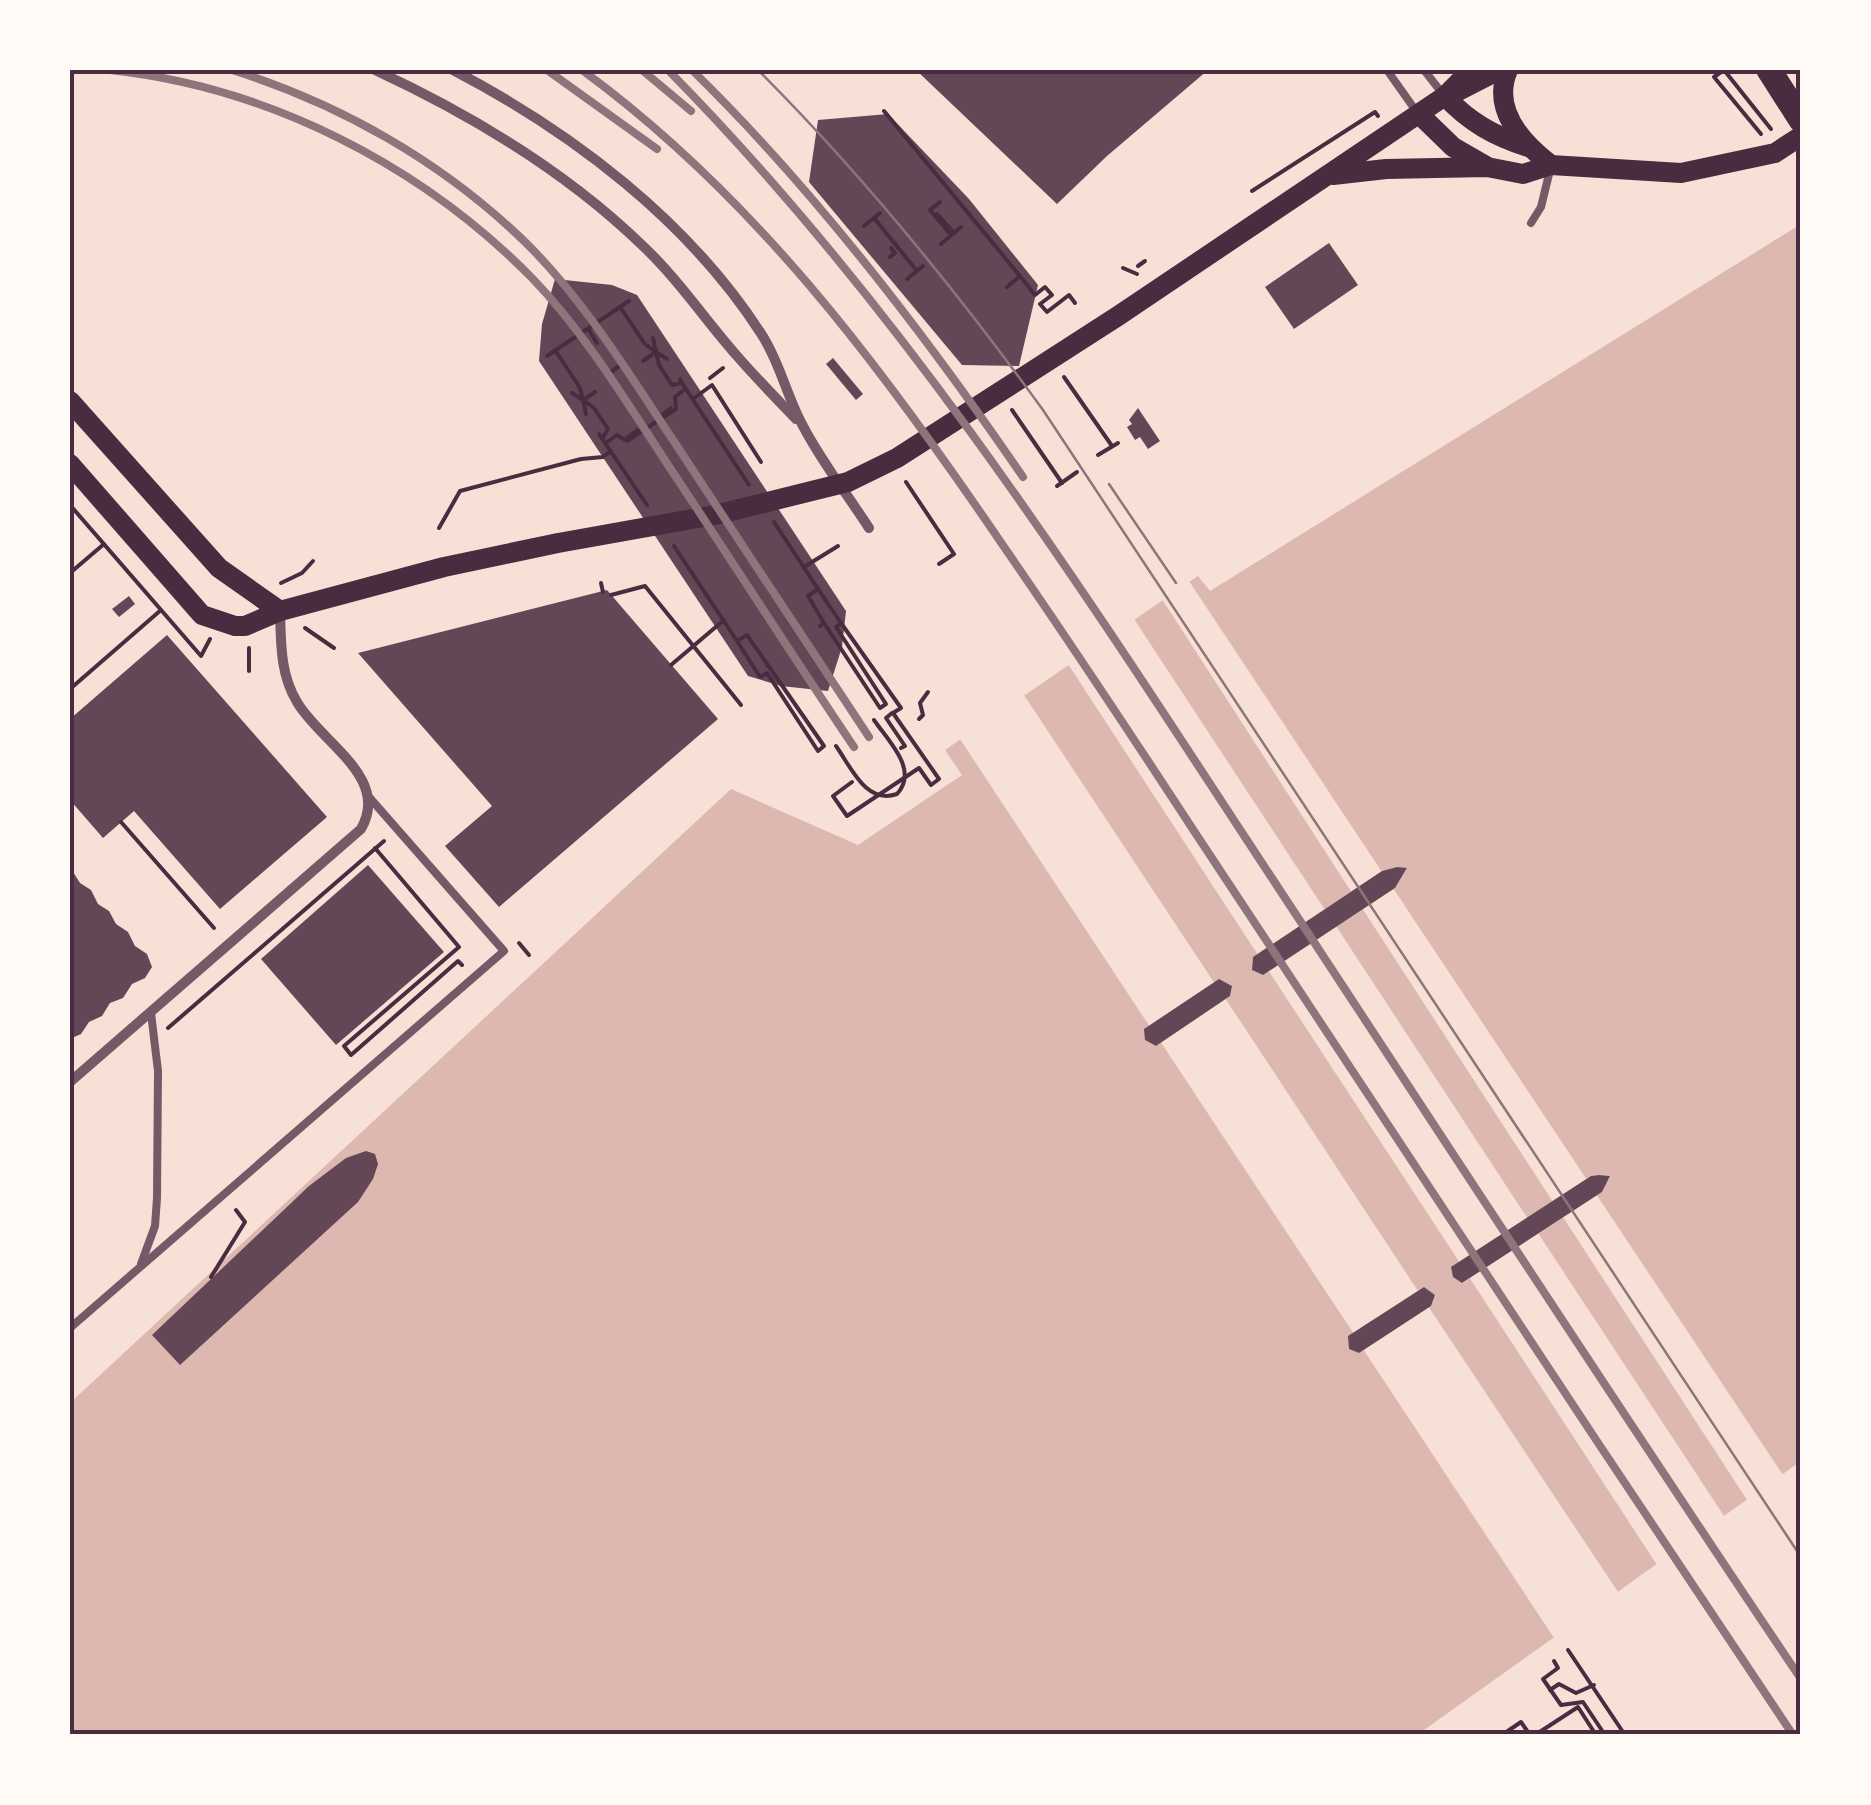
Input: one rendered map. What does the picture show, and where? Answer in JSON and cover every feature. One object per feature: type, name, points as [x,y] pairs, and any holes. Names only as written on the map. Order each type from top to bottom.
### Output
[{"type":"highway","points":[[1769,70],[1797,114]]},
{"type":"main road","points":[[1445,96],[1471,70]]},
{"type":"main road","points":[[70,464],[202,615],[224,624],[245,626],[280,611],[444,568],[558,542],[716,515],[866,475],[1072,346],[1445,96],[1500,70]]},
{"type":"main road","points":[[1508,70],[1502,92],[1505,110],[1528,148]]},
{"type":"main road","points":[[1445,96],[1470,121],[1528,148],[1551,166]]},
{"type":"main road","points":[[1418,114],[1452,148],[1488,167]]},
{"type":"main road","points":[[1330,176],[1386,168],[1488,167],[1523,174],[1551,166],[1682,173],[1775,153],[1801,136]]},
{"type":"main road","points":[[70,401],[218,568],[280,611]]},
{"type":"street","points":[[374,70],[468,116],[595,204],[662,266],[738,357],[803,426]]},
{"type":"street","points":[[453,70],[577,148],[681,236],[764,337],[803,426],[869,528]]},
{"type":"street","points":[[70,1082],[361,829],[369,808],[364,780],[295,700],[281,657],[280,611]]},
{"type":"lane","points":[[1387,70],[1418,114]]},
{"type":"lane","points":[[1424,70],[1445,96]]},
{"type":"lane","points":[[1531,222],[1548,188],[1551,166]]},
{"type":"lane","points":[[70,1328],[504,951],[369,797]]},
{"type":"lane","points":[[139,1268],[156,1215],[158,1071],[151,1013]]},
{"type":"path","points":[[1759,131],[1714,77],[1724,70],[1767,123]]},
{"type":"path","points":[[884,110],[1035,295],[1046,287],[1052,295],[1040,304],[1046,312],[1069,295],[1075,304]]},
{"type":"path","points":[[1252,191],[1376,112]]},
{"type":"path","points":[[940,202],[934,213],[952,234]]},
{"type":"path","points":[[864,226],[880,213]]},
{"type":"path","points":[[874,218],[916,272]]},
{"type":"path","points":[[941,244],[961,227]]},
{"type":"path","points":[[892,251],[916,272]]},
{"type":"path","points":[[1138,266],[1146,262]]},
{"type":"path","points":[[908,279],[923,266]]},
{"type":"path","points":[[1007,286],[1020,276]]},
{"type":"path","points":[[547,356],[629,302]]},
{"type":"path","points":[[620,307],[644,344],[668,359]]},
{"type":"path","points":[[595,324],[661,417]]},
{"type":"path","points":[[588,328],[598,343]]},
{"type":"path","points":[[581,333],[642,430]]},
{"type":"path","points":[[653,338],[659,365],[672,385],[682,383],[680,379]]},
{"type":"path","points":[[555,350],[580,388],[586,414]]},
{"type":"path","points":[[644,361],[656,352]]},
{"type":"path","points":[[608,374],[622,364]]},
{"type":"path","points":[[710,378],[723,368]]},
{"type":"path","points":[[1064,376],[1115,444],[1098,456]]},
{"type":"path","points":[[692,399],[712,385],[761,462]]},
{"type":"path","points":[[606,443],[617,436],[627,439],[642,430],[674,408],[675,397],[686,389]]},
{"type":"path","points":[[583,400],[595,392]]},
{"type":"path","points":[[572,393],[594,408],[608,429],[602,438],[599,434]]},
{"type":"path","points":[[1012,410],[1060,484],[1077,472]]},
{"type":"path","points":[[439,528],[460,491],[602,457],[611,451]]},
{"type":"path","points":[[906,482],[954,554],[939,564]]},
{"type":"path","points":[[70,505],[200,656]]},
{"type":"path","points":[[70,573],[104,544]]},
{"type":"path","points":[[804,567],[838,546]]},
{"type":"path","points":[[601,582],[603,592]]},
{"type":"path","points":[[610,595],[646,586],[741,704]]},
{"type":"path","points":[[844,625],[836,627],[886,704],[880,708],[822,625],[808,596],[818,589],[844,625],[901,708],[886,718],[905,746],[901,748]]},
{"type":"path","points":[[70,688],[161,610]]},
{"type":"path","points":[[280,611],[334,648]]},
{"type":"path","points":[[671,665],[724,620]]},
{"type":"path","points":[[746,634],[768,660],[824,746],[818,751],[766,673],[760,677],[737,642],[746,634]]},
{"type":"path","points":[[919,719],[923,715],[920,703],[928,692]]},
{"type":"path","points":[[852,782],[833,796],[847,816],[919,768],[930,784],[939,779],[893,713]]},
{"type":"path","points":[[836,746],[868,791],[880,797],[897,794],[906,771],[874,720]]},
{"type":"path","points":[[121,822],[214,928]]},
{"type":"path","points":[[190,1012],[390,836]]},
{"type":"path","points":[[376,848],[459,947],[344,1046],[352,1055],[454,964]]},
{"type":"path","points":[[211,1277],[245,1222],[236,1210]]},
{"type":"path","points":[[1568,1650],[1625,1735]]},
{"type":"path","points":[[1546,1666],[1554,1661],[1558,1668],[1542,1679],[1561,1705],[1583,1702],[1605,1735]]},
{"type":"path","points":[[1550,1690],[1559,1684],[1576,1693],[1594,1685]]},
{"type":"path","points":[[1502,1735],[1521,1722],[1532,1735],[1578,1708],[1596,1735]]},
{"type":"shaded area","points":[[1801,224],[1801,1461],[1417,1735],[70,1735],[70,1403],[731,789],[858,845],[962,775],[945,750],[1198,576],[1210,591]],"holes":[[[1407,869],[1395,888],[1263,975],[1252,970],[1253,957],[1382,871]],[[1219,980],[1232,986],[1230,996],[1156,1046],[1145,1040],[1145,1029]],[[1591,1176],[1610,1176],[1602,1192],[1463,1283],[1453,1277],[1452,1267]],[[1424,1287],[1435,1295],[1431,1306],[1359,1353],[1349,1349],[1349,1336]]]},
{"type":"pier","points":[[1187,578],[1384,875],[1354,896],[1160,596]]},
{"type":"pier","points":[[1132,616],[1327,913],[1260,958],[1066,661]]},
{"type":"pier","points":[[1022,692],[1217,987],[1152,1030],[958,736]]},
{"type":"pier","points":[[1391,885],[1589,1183],[1555,1205],[1360,905]]},
{"type":"pier","points":[[1334,923],[1530,1222],[1462,1266],[1266,967]]},
{"type":"pier","points":[[1223,995],[1420,1294],[1356,1337],[1158,1038]]},
{"type":"pier","points":[[1594,1191],[1785,1478],[1749,1503],[1561,1214]]},
{"type":"pier","points":[[1536,1230],[1726,1519],[1659,1568],[1467,1274]]},
{"type":"pier","points":[[1426,1303],[1620,1595],[1556,1641],[1361,1346]]},
{"type":"building","points":[[916,70],[1208,70],[1057,204]]},
{"type":"building","points":[[888,114],[969,199],[1038,285],[1019,366],[962,365],[809,182],[818,120]]},
{"type":"building","points":[[1329,243],[1358,285],[1294,329],[1265,287]]},
{"type":"building","points":[[555,279],[612,285],[637,295],[846,611],[842,647],[828,691],[781,686],[748,676],[539,361],[542,324]]},
{"type":"building","points":[[833,358],[863,394],[856,400],[826,364]]},
{"type":"building","points":[[1138,408],[1160,441],[1148,449],[1140,437],[1135,440],[1127,427]]},
{"type":"building","points":[[607,590],[718,719],[499,907],[445,846],[492,806],[358,653]]},
{"type":"building","points":[[129,596],[135,604],[119,617],[112,609]]},
{"type":"building","points":[[167,635],[327,817],[220,909],[134,811],[103,838],[70,800],[70,719]]},
{"type":"building","points":[[368,865],[444,952],[336,1045],[261,959]]},
{"type":"building","points":[[70,867],[98,904],[128,932],[135,946],[147,954],[152,967],[123,998],[110,1003],[102,1016],[70,1039]]},
{"type":"building","points":[[1407,868],[1395,888],[1263,975],[1252,970],[1253,957],[1382,871]]},
{"type":"building","points":[[1219,979],[1232,986],[1230,996],[1156,1046],[1145,1040],[1144,1029]]},
{"type":"building","points":[[366,1151],[375,1154],[378,1164],[358,1202],[180,1365],[152,1335],[309,1186],[346,1158]]},
{"type":"building","points":[[1591,1176],[1610,1176],[1602,1192],[1462,1283],[1453,1277],[1451,1267]]},
{"type":"building","points":[[1424,1287],[1435,1295],[1431,1306],[1359,1353],[1349,1349],[1348,1336]]},
{"type":"tram line","points":[[758,70],[907,234],[1043,410],[1801,1557]]},
{"type":"tram line","points":[[1109,484],[1176,583]]},
{"type":"railway","points":[[110,70],[169,79],[284,113],[391,167],[488,237],[532,278],[588,346],[854,747]]},
{"type":"railway","points":[[232,70],[312,100],[423,160],[491,211],[545,263],[624,366],[869,737]]},
{"type":"railway","points":[[547,70],[657,149]]},
{"type":"railway","points":[[582,70],[644,119],[758,228],[811,287],[909,411],[1099,687],[1793,1735]]},
{"type":"railway","points":[[642,70],[691,111]]},
{"type":"railway","points":[[668,70],[827,247],[901,339],[1041,531],[1801,1679]]},
{"type":"railway","points":[[692,70],[781,164],[867,265],[1023,477]]}]
